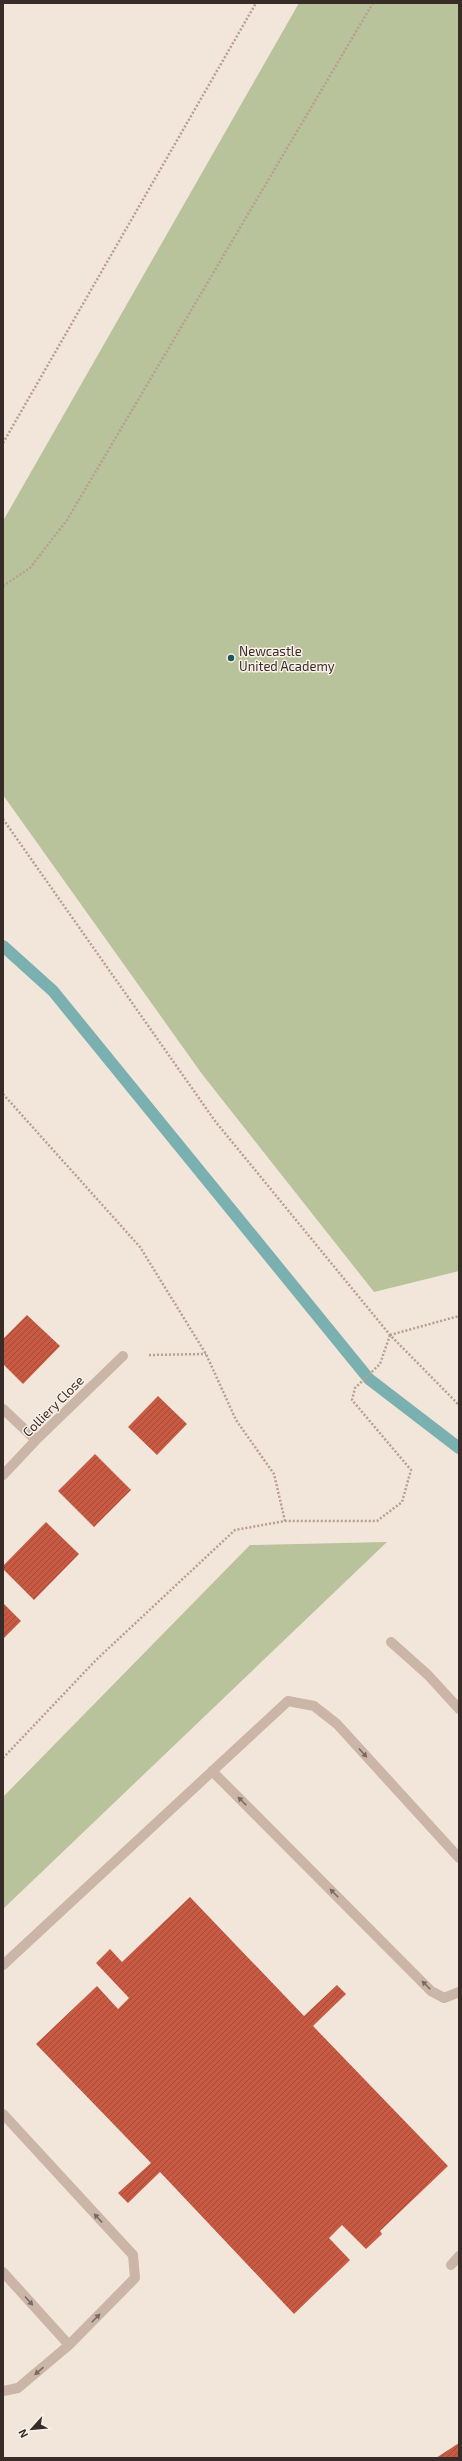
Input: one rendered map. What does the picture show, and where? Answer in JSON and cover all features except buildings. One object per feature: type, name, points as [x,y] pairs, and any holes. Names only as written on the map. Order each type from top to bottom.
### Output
[{"type":"street","name":"Colliery Close","points":[[3,1475],[36,1440],[123,1356]]},
{"type":"street","points":[[3,1409],[36,1440]]},
{"type":"street","points":[[391,1642],[428,1675],[459,1709]]},
{"type":"street","points":[[3,1965],[288,1701],[314,1706],[337,1724],[459,1858]]},
{"type":"street","points":[[212,1771],[431,1991],[444,1998],[459,1992]]},
{"type":"street","points":[[3,2114],[133,2255],[135,2278],[69,2345],[18,2388],[3,2391]]},
{"type":"street","points":[[451,2264],[459,2256]]},
{"type":"street","points":[[3,2272],[69,2345]]},
{"type":"path","points":[[3,443],[256,3]]},
{"type":"path","points":[[3,586],[30,568],[67,520],[373,3]]},
{"type":"path","points":[[3,819],[215,1121],[390,1335],[459,1405]]},
{"type":"path","points":[[3,1094],[140,1247],[206,1354],[236,1420],[274,1474],[285,1521]]},
{"type":"path","points":[[390,1335],[459,1316]]},
{"type":"path","points":[[3,1758],[96,1660],[235,1530],[285,1521],[377,1521],[402,1502],[411,1470],[352,1400],[355,1388],[380,1364],[390,1335]]},
{"type":"path","points":[[123,1356],[206,1354]]},
{"type":"green space","name":"Newcastle United Academy","points":[[299,3],[459,3],[459,1271],[374,1292],[202,1074],[3,795],[3,521]]},
{"type":"green space","points":[[387,1542],[3,1909],[3,1797],[250,1545]]},
{"type":"waterway","points":[[3,946],[53,991],[369,1379],[459,1448]]},
{"type":"place","name":"Newcastle United Academy","points":[[231,658]]}]
